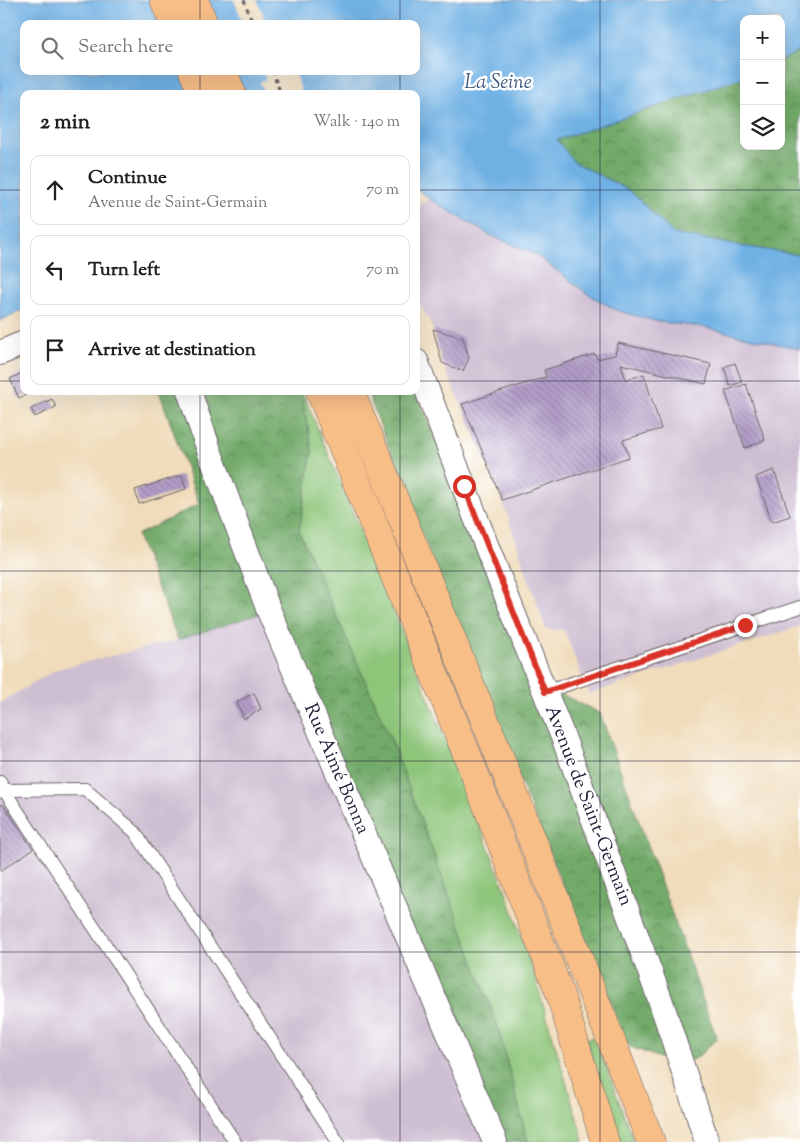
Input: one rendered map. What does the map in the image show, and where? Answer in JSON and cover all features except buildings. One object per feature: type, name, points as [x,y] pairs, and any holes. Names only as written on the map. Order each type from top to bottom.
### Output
[{"type":"main road","points":[[164,0],[172,20]]},
{"type":"main road","points":[[194,0],[202,20]]},
{"type":"main road","points":[[195,75],[200,90]]},
{"type":"main road","points":[[225,75],[230,90]]},
{"type":"main road","points":[[322,395],[470,762],[555,982],[605,1142]]},
{"type":"main road","points":[[352,395],[491,735],[651,1142]]},
{"type":"main road","points":[[582,1067],[600,1142]]},
{"type":"street","points":[[0,353],[20,345]]},
{"type":"street","name":"Avenue de Saint-Germain","points":[[420,371],[545,692],[661,1002],[707,1142]]},
{"type":"street","name":"Rue Aimé Bonna","points":[[190,395],[269,611],[495,1142]]},
{"type":"lane","points":[[545,692],[800,607]]},
{"type":"lane","points":[[1,788],[235,1142]]},
{"type":"lane","points":[[1,788],[85,789],[135,832],[338,1142]]},
{"type":"path","points":[[244,0],[252,20]]},
{"type":"path","points":[[274,75],[279,90]]},
{"type":"shaded area","points":[[431,200],[488,234],[536,255],[588,294],[659,322],[704,327],[800,349],[800,626],[589,694],[564,630],[546,630],[502,500],[473,429],[442,363],[433,329],[420,304],[420,204]]},
{"type":"shaded area","points":[[269,611],[495,1142],[0,1142],[0,703],[57,669],[178,640]]},
{"type":"green space","points":[[800,51],[800,255],[674,234],[630,191],[574,162],[556,140],[740,78],[740,150],[785,150],[785,58]]},
{"type":"green space","points":[[160,395],[301,395],[312,451],[299,531],[392,742],[497,1024],[528,1142],[495,1142],[268,611],[178,640],[137,535],[199,504]]},
{"type":"green space","points":[[301,395],[304,395],[390,602],[505,889],[534,974],[584,1142],[528,1142],[497,1024],[392,742],[299,531],[312,451]]},
{"type":"green space","points":[[369,395],[418,395],[536,682],[600,713],[717,1039],[695,1059],[673,1063],[628,1046],[471,660]]},
{"type":"green space","points":[[595,1037],[634,1142],[617,1142],[586,1039]]},
{"type":"water","name":"La Seine","points":[[0,0],[800,0],[800,51],[785,58],[785,15],[740,15],[740,78],[557,140],[574,162],[630,191],[674,234],[800,255],[800,349],[704,327],[659,322],[618,311],[588,294],[536,255],[488,234],[431,200],[420,191],[420,90],[20,90],[20,311],[0,321]]},
{"type":"pier","points":[[234,0],[257,0],[265,20],[242,20]]},
{"type":"pier","points":[[264,75],[295,75],[301,90],[263,90],[260,82],[266,79]]},
{"type":"route","points":[[464,486],[545,692],[745,625]]}]
